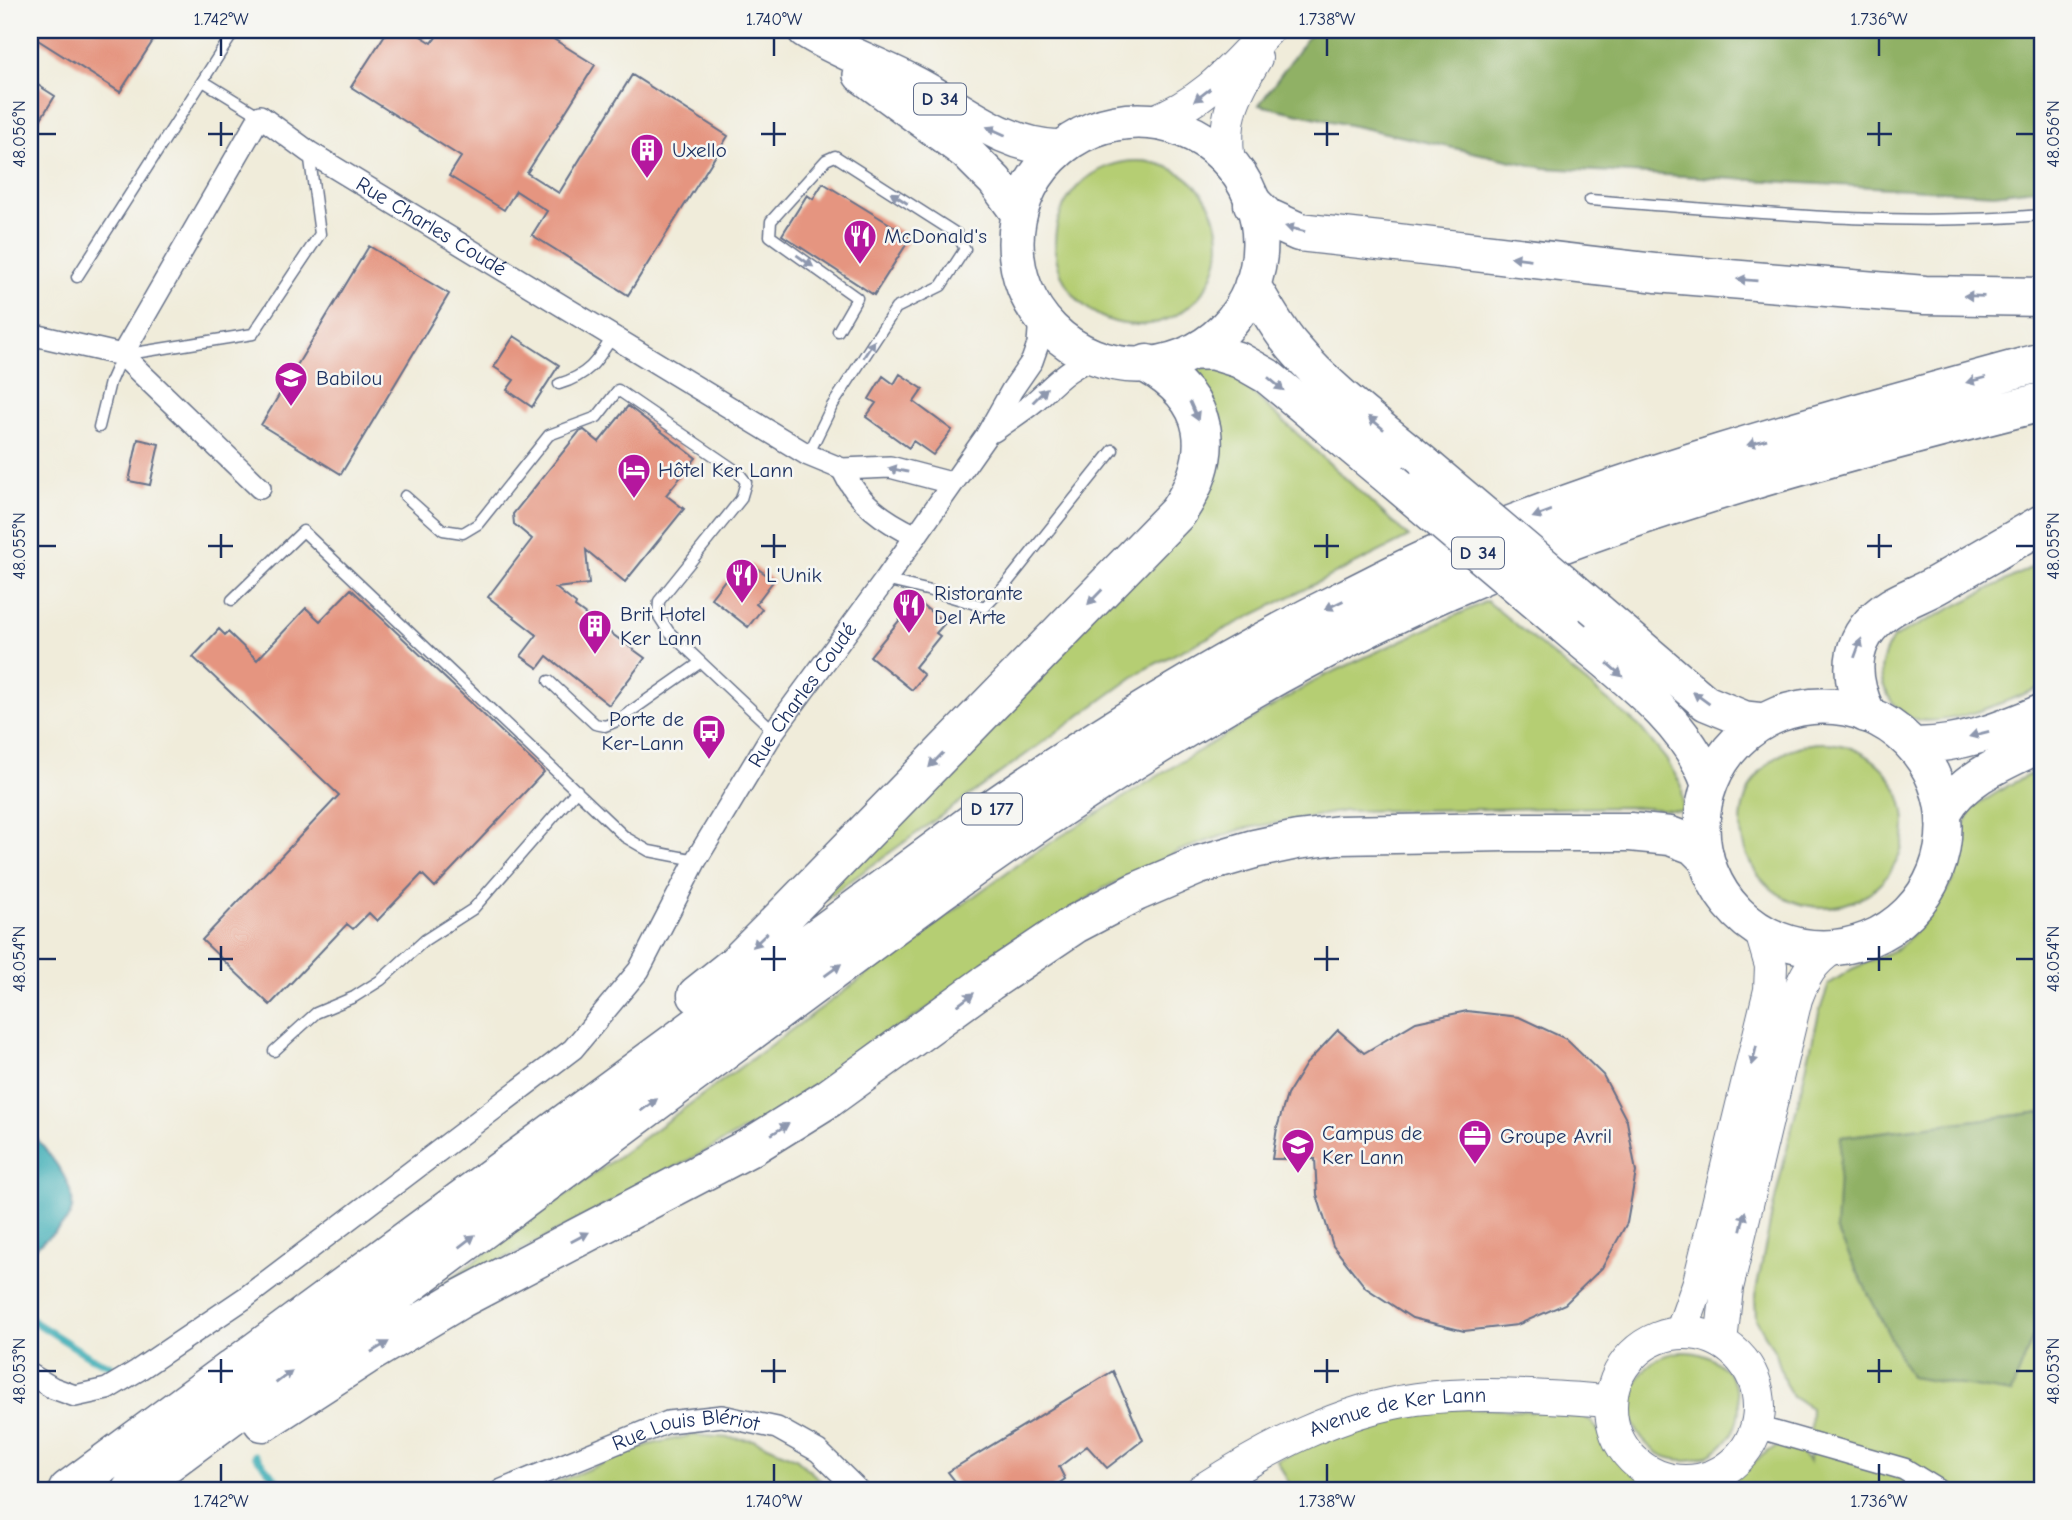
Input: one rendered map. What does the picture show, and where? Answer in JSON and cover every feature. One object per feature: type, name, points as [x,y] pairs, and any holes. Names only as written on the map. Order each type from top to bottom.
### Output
[{"type":"highway","points":[[1253,204],[1266,217],[1299,232],[1656,273],[1925,295],[2042,298]]},
{"type":"highway","name":"D 177","points":[[68,1490],[941,846],[1038,778],[1161,700],[1241,654],[1287,628],[1422,561],[1546,512],[1690,461],[2042,362]]},
{"type":"highway","points":[[59,1490],[363,1247],[620,1055],[736,964],[1168,522],[1193,490],[1203,461],[1203,437],[1197,413],[1187,396],[1160,371],[1147,364]]},
{"type":"highway","name":"D 177","points":[[131,1490],[939,892],[1060,808],[1182,730],[1309,658],[1378,624],[1449,590],[1574,540],[1706,495],[1822,460],[2042,402]]},
{"type":"highway","points":[[1866,713],[1856,684],[1853,661],[1857,644],[1872,622],[1893,606],[1927,590],[2042,524]]},
{"type":"highway","points":[[159,1490],[365,1356],[462,1298],[752,1146],[829,1098],[989,982],[1075,924],[1136,892],[1199,865],[1254,849],[1339,835],[1630,832],[1671,836],[1694,845],[1704,855]]},
{"type":"main road","name":"D 34","points":[[813,35],[914,83],[991,130],[1019,141],[1047,148],[1061,148]]},
{"type":"main road","name":"D 34","points":[[813,35],[875,87],[966,152],[995,181],[1019,214]]},
{"type":"main road","points":[[1132,121],[1151,122],[1169,125],[1201,139],[1229,162],[1243,182],[1253,204],[1260,236],[1257,269],[1242,306],[1229,324],[1212,340],[1178,358],[1147,364],[1122,364],[1097,358],[1066,341],[1040,316],[1030,301],[1018,267],[1016,250],[1019,214],[1035,178],[1061,148],[1104,127],[1132,121]]},
{"type":"main road","name":"D 34","points":[[1252,285],[1274,322],[1315,372],[1706,703],[1745,719],[1764,721]]},
{"type":"main road","name":"D 34","points":[[1192,352],[1213,352],[1239,360],[1266,376],[1392,480],[1638,690],[1668,719],[1690,747],[1709,784]]},
{"type":"main road","points":[[1814,705],[1866,713],[1899,732],[1913,745],[1928,765],[1938,788],[1944,812],[1944,836],[1940,860],[1931,883],[1917,904],[1900,921],[1880,935],[1857,944],[1833,948],[1796,945],[1761,932],[1742,918],[1725,900],[1704,855],[1702,807],[1709,784],[1722,759],[1740,737],[1764,721],[1788,710],[1814,705]]},
{"type":"main road","points":[[1913,745],[2008,727],[2042,712]]},
{"type":"main road","points":[[1944,812],[1951,799],[1965,787],[2042,744]]},
{"type":"street","points":[[1151,122],[1184,108],[1203,95],[1270,30]]},
{"type":"street","points":[[1229,162],[1226,130],[1229,114],[1236,92],[1270,30]]},
{"type":"street","points":[[122,355],[260,117]]},
{"type":"street","name":"Rue Charles Coudé","points":[[260,117],[309,152],[808,455],[842,469],[890,467],[951,483]]},
{"type":"street","points":[[986,436],[1032,361],[1038,344],[1040,316]]},
{"type":"street","points":[[30,334],[122,355],[260,488]]},
{"type":"street","points":[[986,436],[1033,402],[1053,382],[1082,362],[1097,358]]},
{"type":"street","name":"Rue Charles Coudé","points":[[30,1375],[75,1396],[107,1389],[137,1371],[245,1298],[573,1049],[639,970],[696,860],[774,731],[986,436]]},
{"type":"street","points":[[842,469],[851,488],[872,510],[897,528],[916,536]]},
{"type":"street","points":[[1927,590],[1984,571],[2042,544]]},
{"type":"street","points":[[1681,1333],[1699,1282],[1770,990],[1771,966],[1761,932]]},
{"type":"street","points":[[1721,1342],[1727,1288],[1796,999],[1804,977],[1818,958],[1833,948]]},
{"type":"street","points":[[1681,1333],[1709,1337],[1721,1342],[1743,1361],[1756,1385],[1759,1413],[1751,1443],[1728,1468],[1697,1481],[1672,1480],[1648,1472],[1623,1450],[1615,1435],[1610,1401],[1619,1372],[1627,1360],[1651,1341],[1681,1333]]},
{"type":"street","name":"Avenue de Ker Lann","points":[[1202,1490],[1301,1433],[1357,1413],[1405,1402],[1480,1396],[1610,1401]]},
{"type":"street","name":"Rue Louis Blériot","points":[[502,1490],[668,1422],[722,1416],[778,1428],[818,1451],[858,1490]]},
{"type":"street","points":[[1757,1427],[1903,1469],[1938,1490]]},
{"type":"lane","points":[[77,277],[235,30]]},
{"type":"lane","points":[[203,81],[260,117]]},
{"type":"lane","points":[[99,427],[110,382],[122,355],[253,334],[320,234],[309,152]]},
{"type":"lane","points":[[808,455],[832,406],[896,308],[941,286],[965,249],[957,234],[835,156],[826,160],[771,221],[770,236],[856,298],[838,331]]},
{"type":"lane","points":[[1590,200],[1842,219],[2002,218],[2042,215]]},
{"type":"lane","points":[[559,384],[585,373],[597,361],[613,336]]},
{"type":"lane","points":[[405,496],[443,530],[463,533],[478,523],[549,435],[597,417],[618,390],[738,472],[746,482],[741,499],[659,601],[658,615],[668,632],[774,731]]},
{"type":"lane","points":[[885,580],[985,607],[1113,450]]},
{"type":"lane","points":[[232,600],[303,531],[625,836],[649,850],[696,860]]},
{"type":"lane","points":[[549,681],[595,724],[606,726],[617,722],[701,662]]},
{"type":"lane","points":[[274,1051],[316,1013],[354,997],[381,980],[425,940],[472,909],[577,790]]},
{"type":"green space","points":[[1313,30],[2042,30],[2042,188],[1994,194],[1544,168],[1259,105]]},
{"type":"green space","points":[[1137,161],[1168,167],[1195,185],[1213,212],[1219,243],[1213,274],[1195,301],[1168,319],[1137,325],[1106,319],[1079,301],[1061,274],[1055,243],[1061,212],[1079,185],[1106,167]]},
{"type":"green space","points":[[1177,366],[1220,368],[1239,380],[1409,537],[1143,670],[781,931],[1203,499]]},
{"type":"green space","points":[[2042,562],[2042,687],[1981,710],[1948,719],[1918,720],[1899,710],[1889,697],[1881,672],[1883,658],[1893,638]]},
{"type":"green space","points":[[1487,601],[1640,727],[1666,759],[1682,786],[1683,811],[1632,807],[1344,811],[1242,829],[1179,851],[1100,890],[774,1114],[521,1251],[441,1286],[1029,856],[1320,678]]},
{"type":"green space","points":[[1823,743],[1854,749],[1881,767],[1899,794],[1905,825],[1899,856],[1881,883],[1854,901],[1823,907],[1792,901],[1765,883],[1747,856],[1741,825],[1747,794],[1765,767],[1792,749]]},
{"type":"green space","points":[[2042,768],[2042,1112],[1841,1137],[2011,1393],[2042,1314],[2042,1490],[1292,1490],[1277,1460],[1380,1419],[1435,1409],[1491,1409],[1581,1415],[1592,1423],[1622,1462],[1632,1470],[1652,1483],[1676,1489],[1700,1488],[1725,1481],[1778,1447],[1788,1446],[1809,1462],[1811,1408],[1793,1397],[1785,1383],[1776,1354],[1756,1319],[1755,1296],[1819,1013],[1829,984],[1852,969],[1899,948],[1935,910],[1954,878],[1961,835],[1971,809]]},
{"type":"green space","points":[[2042,1112],[2042,1314],[2011,1393],[1910,1377],[1836,1229],[1841,1137]]},
{"type":"green space","points":[[1685,1352],[1706,1356],[1723,1368],[1735,1385],[1739,1406],[1735,1427],[1723,1444],[1706,1456],[1685,1460],[1664,1456],[1647,1444],[1635,1427],[1631,1406],[1635,1385],[1647,1368],[1664,1356]]},
{"type":"green space","points":[[693,1435],[754,1440],[796,1458],[831,1490],[537,1490],[648,1445]]},
{"type":"water","points":[[30,1131],[62,1173],[72,1198],[72,1209],[59,1229],[30,1252]]},
{"type":"building","points":[[30,30],[160,30],[120,92],[30,35]]},
{"type":"building","points":[[388,30],[411,30],[432,43],[441,30],[539,30],[595,65],[527,173],[559,193],[632,75],[728,136],[628,295],[532,235],[547,211],[516,191],[504,210],[449,176],[461,157],[351,87]]},
{"type":"building","points":[[30,80],[55,96],[30,136]]},
{"type":"building","name":"McDonald's","points":[[823,183],[911,237],[874,295],[782,235],[807,195],[813,199]]},
{"type":"building","points":[[369,246],[449,294],[341,474],[261,425]]},
{"type":"building","points":[[514,336],[559,365],[532,407],[507,390],[514,380],[494,367]]},
{"type":"building","points":[[900,374],[923,389],[914,402],[952,430],[933,455],[913,441],[909,448],[866,417],[876,403],[869,399],[883,376],[894,384]]},
{"type":"building","points":[[628,406],[696,458],[666,495],[684,509],[625,582],[586,550],[589,584],[556,588],[576,604],[575,607],[645,658],[609,705],[547,656],[538,668],[521,656],[537,635],[488,597],[532,539],[514,524],[513,514],[579,432],[584,430],[599,442]]},
{"type":"building","points":[[138,439],[159,444],[150,485],[129,481]]},
{"type":"building","points":[[751,564],[774,580],[756,604],[762,609],[748,627],[711,598],[725,580],[733,586]]},
{"type":"building","points":[[351,589],[544,772],[435,887],[422,874],[377,921],[369,913],[353,929],[347,924],[270,1005],[202,940],[339,795],[193,657],[219,629],[225,635],[228,632],[257,660],[306,608],[320,621]]},
{"type":"building","points":[[916,600],[945,623],[936,633],[940,636],[915,667],[924,675],[912,690],[870,656]]},
{"type":"building","name":"Groupe Avril","points":[[1467,1011],[1519,1017],[1566,1039],[1603,1075],[1627,1121],[1636,1172],[1627,1223],[1602,1268],[1565,1304],[1517,1325],[1464,1331],[1412,1318],[1366,1288],[1333,1246],[1317,1195],[1315,1159],[1272,1159],[1277,1128],[1287,1095],[1306,1064],[1338,1030],[1364,1053],[1416,1022]]},
{"type":"building","points":[[1113,1371],[1143,1440],[1107,1468],[1087,1446],[1059,1467],[1065,1479],[1050,1490],[962,1490],[948,1472]]},
{"type":"waterway","points":[[30,1319],[90,1357],[111,1366]]},
{"type":"waterway","points":[[255,1455],[285,1490]]},
{"type":"place","name":"Uxello","points":[[647,180]]},
{"type":"place","name":"McDonald's","points":[[860,266]]},
{"type":"place","name":"Babilou","points":[[291,408]]},
{"type":"place","name":"Hôtel Ker Lann","points":[[634,500]]},
{"type":"place","name":"L'Unik","points":[[742,605]]},
{"type":"place","name":"Ristorante Del Arte","points":[[909,635]]},
{"type":"place","name":"Brit Hotel Ker Lann","points":[[595,656]]},
{"type":"place","name":"Porte de Ker-Lann","points":[[709,761]]},
{"type":"place","name":"Groupe Avril","points":[[1475,1166]]},
{"type":"place","name":"Campus de Ker Lann","points":[[1298,1175]]}]
